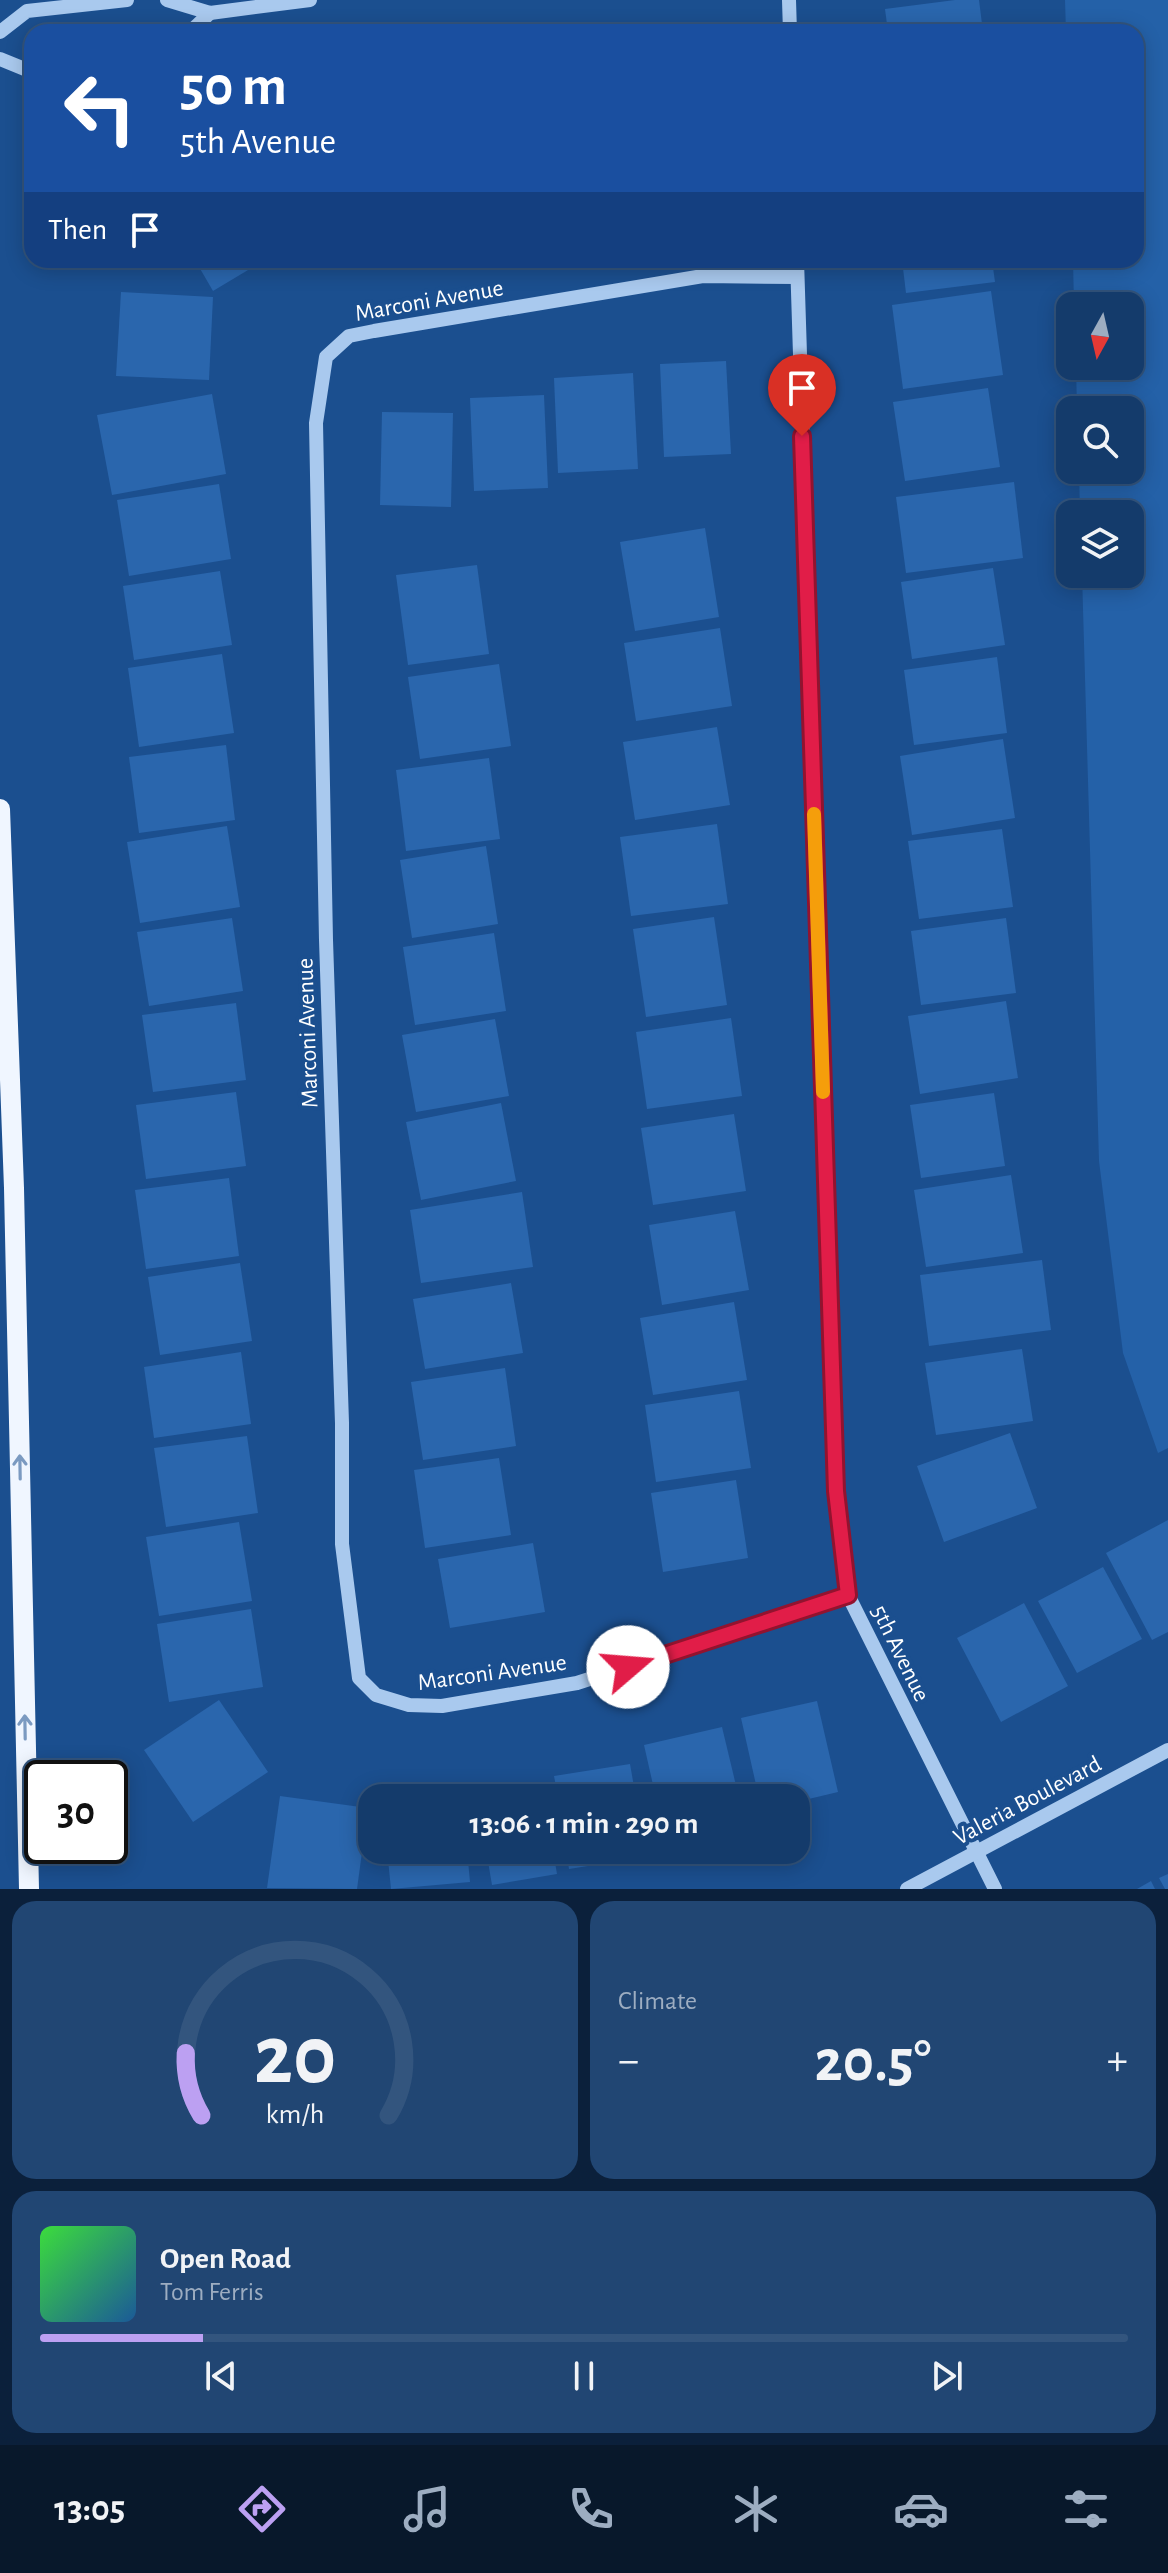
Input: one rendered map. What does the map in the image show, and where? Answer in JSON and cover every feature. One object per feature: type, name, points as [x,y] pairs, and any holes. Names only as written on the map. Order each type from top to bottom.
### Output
[{"type":"main road","points":[[0,809],[14,1188],[29,1889]]},
{"type":"street","points":[[0,32],[27,11],[127,0]]},
{"type":"street","points":[[167,0],[210,13],[310,0]]},
{"type":"street","points":[[789,0],[790,24]]},
{"type":"street","points":[[198,24],[210,13]]},
{"type":"street","points":[[0,59],[24,69]]},
{"type":"street","name":"5th Avenue","points":[[797,268],[836,1491],[848,1595],[995,1889]]},
{"type":"street","name":"Marconi Avenue","points":[[797,277],[703,276],[389,328],[349,336],[326,357],[316,423],[326,940],[342,1423],[342,1544],[359,1678],[376,1695],[409,1705],[442,1706],[577,1683],[848,1595]]},
{"type":"street","name":"Valeria Boulevard","points":[[907,1889],[1168,1750]]},
{"type":"shaded area","points":[[1065,0],[1168,0],[1168,1448],[1158,1453],[1123,1353],[1099,1161],[1082,588],[1144,588],[1144,500],[1080,500],[1079,484],[1144,484],[1144,396],[1077,396],[1076,380],[1144,380],[1144,292],[1074,292],[1073,268],[1144,268],[1144,24],[1066,24]]},
{"type":"building","points":[[979,0],[982,24],[887,24],[885,9]]},
{"type":"building","points":[[200,268],[252,268],[213,291]]},
{"type":"building","points":[[903,268],[993,268],[995,282],[906,293]]},
{"type":"building","points":[[991,291],[1003,375],[903,389],[892,305]]},
{"type":"building","points":[[121,292],[213,297],[209,380],[116,376]]},
{"type":"building","points":[[726,361],[731,454],[664,457],[660,364]]},
{"type":"building","points":[[633,373],[638,469],[558,473],[554,378]]},
{"type":"building","points":[[988,388],[1000,467],[905,481],[893,402]]},
{"type":"building","points":[[212,394],[226,474],[112,495],[97,415]]},
{"type":"building","points":[[544,395],[548,488],[474,491],[470,398]]},
{"type":"building","points":[[382,412],[453,413],[451,507],[380,505]]},
{"type":"building","points":[[1014,482],[1023,558],[906,573],[896,497]]},
{"type":"building","points":[[219,484],[231,559],[129,576],[117,500]]},
{"type":"building","points":[[705,528],[719,617],[635,631],[620,542]]},
{"type":"building","points":[[477,565],[489,654],[408,665],[396,575]]},
{"type":"building","points":[[993,568],[1005,645],[912,659],[901,582]]},
{"type":"building","points":[[220,571],[232,645],[134,660],[123,586]]},
{"type":"building","points":[[720,628],[732,706],[636,721],[624,643]]},
{"type":"building","points":[[222,654],[234,733],[139,747],[128,668]]},
{"type":"building","points":[[997,657],[1007,733],[914,745],[904,670]]},
{"type":"building","points":[[499,664],[511,746],[420,759],[408,677]]},
{"type":"building","points":[[717,727],[730,805],[635,820],[623,742]]},
{"type":"building","points":[[1003,739],[1015,818],[912,835],[900,756]]},
{"type":"building","points":[[226,745],[235,820],[139,833],[129,757]]},
{"type":"building","points":[[489,758],[500,839],[406,851],[396,770]]},
{"type":"building","points":[[717,824],[728,904],[631,916],[620,837]]},
{"type":"building","points":[[227,826],[240,907],[140,923],[127,842]]},
{"type":"building","points":[[1002,829],[1013,907],[919,919],[908,841]]},
{"type":"building","points":[[486,846],[498,924],[412,938],[400,860]]},
{"type":"building","points":[[714,917],[727,1005],[646,1017],[633,929]]},
{"type":"building","points":[[232,918],[243,991],[149,1006],[137,932]]},
{"type":"building","points":[[1006,918],[1016,993],[921,1005],[911,931]]},
{"type":"building","points":[[494,933],[506,1011],[415,1025],[403,947]]},
{"type":"building","points":[[1006,1001],[1018,1078],[920,1094],[908,1016]]},
{"type":"building","points":[[236,1003],[246,1080],[153,1092],[142,1015]]},
{"type":"building","points":[[731,1018],[742,1096],[647,1109],[636,1032]]},
{"type":"building","points":[[495,1019],[509,1096],[416,1112],[402,1035]]},
{"type":"building","points":[[236,1092],[246,1166],[146,1179],[136,1105]]},
{"type":"building","points":[[994,1093],[1005,1166],[921,1178],[910,1105]]},
{"type":"building","points":[[501,1103],[516,1181],[421,1200],[406,1122]]},
{"type":"building","points":[[734,1114],[746,1191],[653,1205],[641,1128]]},
{"type":"building","points":[[1011,1175],[1023,1253],[926,1267],[914,1190]]},
{"type":"building","points":[[229,1178],[239,1256],[146,1269],[135,1190]]},
{"type":"building","points":[[522,1192],[533,1267],[421,1283],[410,1210]]},
{"type":"building","points":[[735,1211],[749,1290],[662,1305],[649,1225]]},
{"type":"building","points":[[1042,1260],[1051,1330],[929,1346],[920,1275]]},
{"type":"building","points":[[240,1263],[252,1341],[160,1355],[148,1277]]},
{"type":"building","points":[[511,1283],[523,1353],[425,1369],[413,1299]]},
{"type":"building","points":[[734,1302],[747,1380],[653,1395],[640,1318]]},
{"type":"building","points":[[1022,1349],[1033,1421],[936,1435],[925,1363]]},
{"type":"building","points":[[241,1352],[251,1424],[154,1438],[144,1367]]},
{"type":"building","points":[[505,1368],[516,1446],[423,1460],[411,1382]]},
{"type":"building","points":[[739,1391],[751,1468],[656,1482],[645,1405]]},
{"type":"building","points":[[1010,1433],[1037,1508],[944,1542],[917,1466]]},
{"type":"building","points":[[247,1436],[258,1513],[166,1527],[154,1448]]},
{"type":"building","points":[[499,1458],[511,1535],[425,1548],[414,1470]]},
{"type":"building","points":[[736,1480],[748,1558],[663,1572],[651,1493]]},
{"type":"building","points":[[1168,1520],[1168,1632],[1152,1640],[1106,1553]]},
{"type":"building","points":[[239,1522],[252,1601],[159,1616],[146,1537]]},
{"type":"building","points":[[533,1543],[545,1612],[450,1628],[438,1559]]},
{"type":"building","points":[[1103,1567],[1142,1639],[1077,1673],[1038,1601]]},
{"type":"building","points":[[1024,1603],[1068,1686],[1001,1722],[957,1638]]},
{"type":"building","points":[[251,1609],[263,1687],[169,1702],[157,1624]]},
{"type":"building","points":[[219,1700],[268,1772],[193,1822],[144,1750]]},
{"type":"building","points":[[817,1701],[838,1792],[810,1799],[810,1784],[756,1784],[741,1718]]},
{"type":"building","points":[[722,1727],[736,1784],[653,1784],[644,1745]]},
{"type":"building","points":[[630,1764],[634,1784],[555,1784],[554,1776]]},
{"type":"building","points":[[280,1796],[358,1807],[360,1864],[357,1889],[267,1888]]},
{"type":"building","points":[[388,1864],[468,1864],[470,1882],[391,1889]]},
{"type":"building","points":[[488,1864],[555,1864],[557,1874],[492,1885]]},
{"type":"building","points":[[568,1864],[601,1864],[569,1869]]},
{"type":"building","points":[[1168,1874],[1168,1889],[1165,1889],[1159,1878]]},
{"type":"building","points":[[1151,1881],[1155,1889],[1137,1889]]},
{"type":"slow traffic","points":[[814,814],[823,1092]]},
{"type":"route","points":[[628,1667],[848,1595],[836,1491],[802,436]]}]
